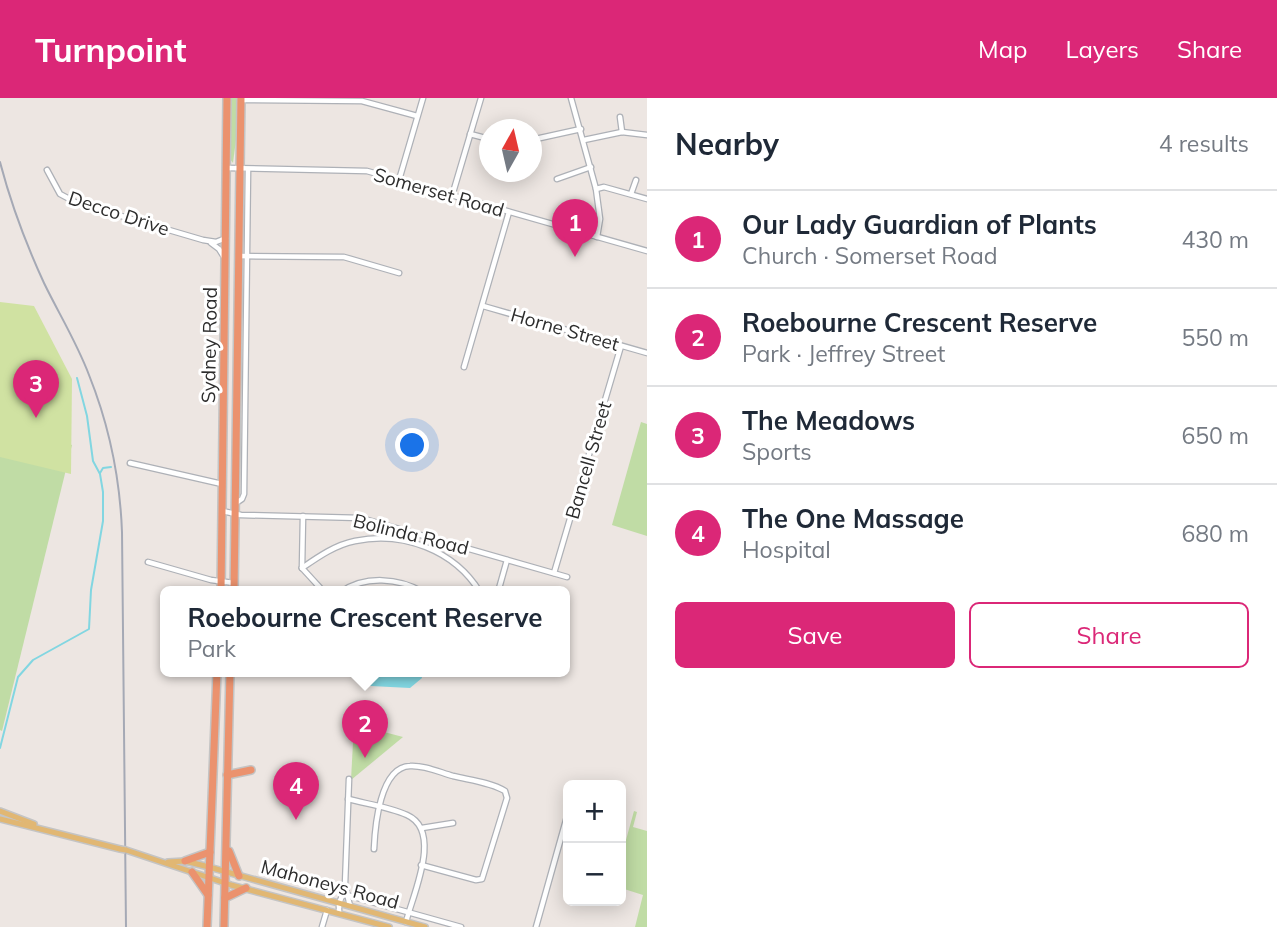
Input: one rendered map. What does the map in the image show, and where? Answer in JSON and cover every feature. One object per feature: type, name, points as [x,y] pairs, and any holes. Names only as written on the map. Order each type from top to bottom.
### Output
[{"type":"highway","name":"Sydney Road","points":[[221,586],[227,98]]},
{"type":"highway","name":"Sydney Road","points":[[234,583],[242,380],[243,256],[240,179],[244,169],[241,99]]},
{"type":"highway","points":[[207,927],[217,677]]},
{"type":"highway","points":[[224,927],[230,677]]},
{"type":"highway","points":[[227,775],[251,770]]},
{"type":"highway","points":[[226,844],[239,876]]},
{"type":"highway","points":[[185,861],[210,852]]},
{"type":"highway","points":[[192,872],[208,895]]},
{"type":"highway","points":[[225,898],[246,888]]},
{"type":"main road","points":[[0,811],[47,829]]},
{"type":"main road","points":[[0,819],[47,829]]},
{"type":"main road","name":"Mahoneys Road","points":[[47,829],[123,849],[226,883],[387,927]]},
{"type":"main road","name":"Mahoneys Road","points":[[165,862],[185,861],[425,927]]},
{"type":"main road","points":[[261,892],[264,883]]},
{"type":"street","points":[[399,180],[422,98]]},
{"type":"street","points":[[452,196],[481,98]]},
{"type":"street","points":[[571,98],[596,189],[600,219],[597,237]]},
{"type":"street","points":[[241,99],[369,100],[417,116]]},
{"type":"street","points":[[620,117],[622,132]]},
{"type":"street","points":[[542,138],[581,129]]},
{"type":"street","points":[[584,140],[622,132],[647,135]]},
{"type":"street","points":[[470,134],[479,136]]},
{"type":"street","points":[[557,179],[591,167]]},
{"type":"street","name":"Somerset Road","points":[[227,168],[362,170],[647,251]]},
{"type":"street","name":"Sydney Road","points":[[243,256],[247,190],[244,169]]},
{"type":"street","name":"Decco Drive","points":[[47,170],[56,188],[68,199],[203,240],[216,242],[226,238]]},
{"type":"street","points":[[240,179],[247,190]]},
{"type":"street","points":[[631,194],[636,180]]},
{"type":"street","points":[[596,189],[604,187],[647,199]]},
{"type":"street","points":[[464,367],[509,212]]},
{"type":"street","name":"Decco Drive","points":[[203,240],[216,247],[225,261]]},
{"type":"street","points":[[243,256],[344,257],[399,273]]},
{"type":"street","name":"Horne Street","points":[[483,306],[647,353]]},
{"type":"street","name":"Bancell Street","points":[[554,573],[621,346]]},
{"type":"street","points":[[130,463],[223,484]]},
{"type":"street","name":"Bolinda Road","points":[[222,511],[361,518],[567,577]]},
{"type":"street","points":[[303,516],[302,568],[318,586]]},
{"type":"street","points":[[302,568],[322,554],[354,541],[399,539],[421,544],[450,559],[476,586]]},
{"type":"street","points":[[500,586],[507,560]]},
{"type":"street","points":[[148,562],[234,583]]},
{"type":"street","points":[[354,586],[362,582],[382,580],[409,586]]},
{"type":"street","points":[[374,849],[375,827],[380,808],[391,776],[401,768],[409,766],[501,788],[506,792]]},
{"type":"street","points":[[349,779],[345,894],[350,906]]},
{"type":"street","points":[[506,792],[512,789]]},
{"type":"street","points":[[482,879],[506,792]]},
{"type":"street","points":[[348,799],[408,815],[422,828],[426,843],[406,922]]},
{"type":"street","points":[[422,828],[453,823]]},
{"type":"street","points":[[536,927],[563,831]]},
{"type":"street","points":[[421,865],[476,880],[482,879]]},
{"type":"street","points":[[482,879],[485,885]]},
{"type":"street","points":[[345,894],[461,927]]},
{"type":"street","points":[[339,913],[339,903],[345,894]]},
{"type":"street","points":[[322,927],[327,910]]},
{"type":"green space","points":[[230,98],[238,98],[233,163],[230,159]]},
{"type":"green space","points":[[0,302],[34,306],[72,379],[71,474],[0,457]]},
{"type":"green space","points":[[641,422],[647,424],[647,536],[612,525]]},
{"type":"green space","points":[[0,427],[72,445],[2,731],[0,730]]},
{"type":"green space","points":[[354,724],[403,737],[351,780]]},
{"type":"green space","points":[[634,811],[637,812],[633,827],[647,831],[647,927],[635,927],[643,895],[626,890],[626,840]]},
{"type":"water","points":[[360,677],[422,678],[410,688],[371,686],[363,683]]},
{"type":"waterway","points":[[0,748],[18,677],[33,660],[89,629],[91,590],[103,521],[103,492],[100,474],[93,461],[87,416],[77,378]]},
{"type":"waterway","points":[[100,473],[103,468],[111,467]]},
{"type":"railway","points":[[0,162],[31,254],[79,351],[96,394],[108,432],[116,472],[122,532],[126,927]]},
{"type":"place","name":"Our Lady Guardian of Plants","points":[[575,257]]},
{"type":"place","name":"The Meadows","points":[[36,418]]},
{"type":"place","name":"Roebourne Crescent Reserve","points":[[365,758]]},
{"type":"place","name":"The One Massage","points":[[296,820]]}]
